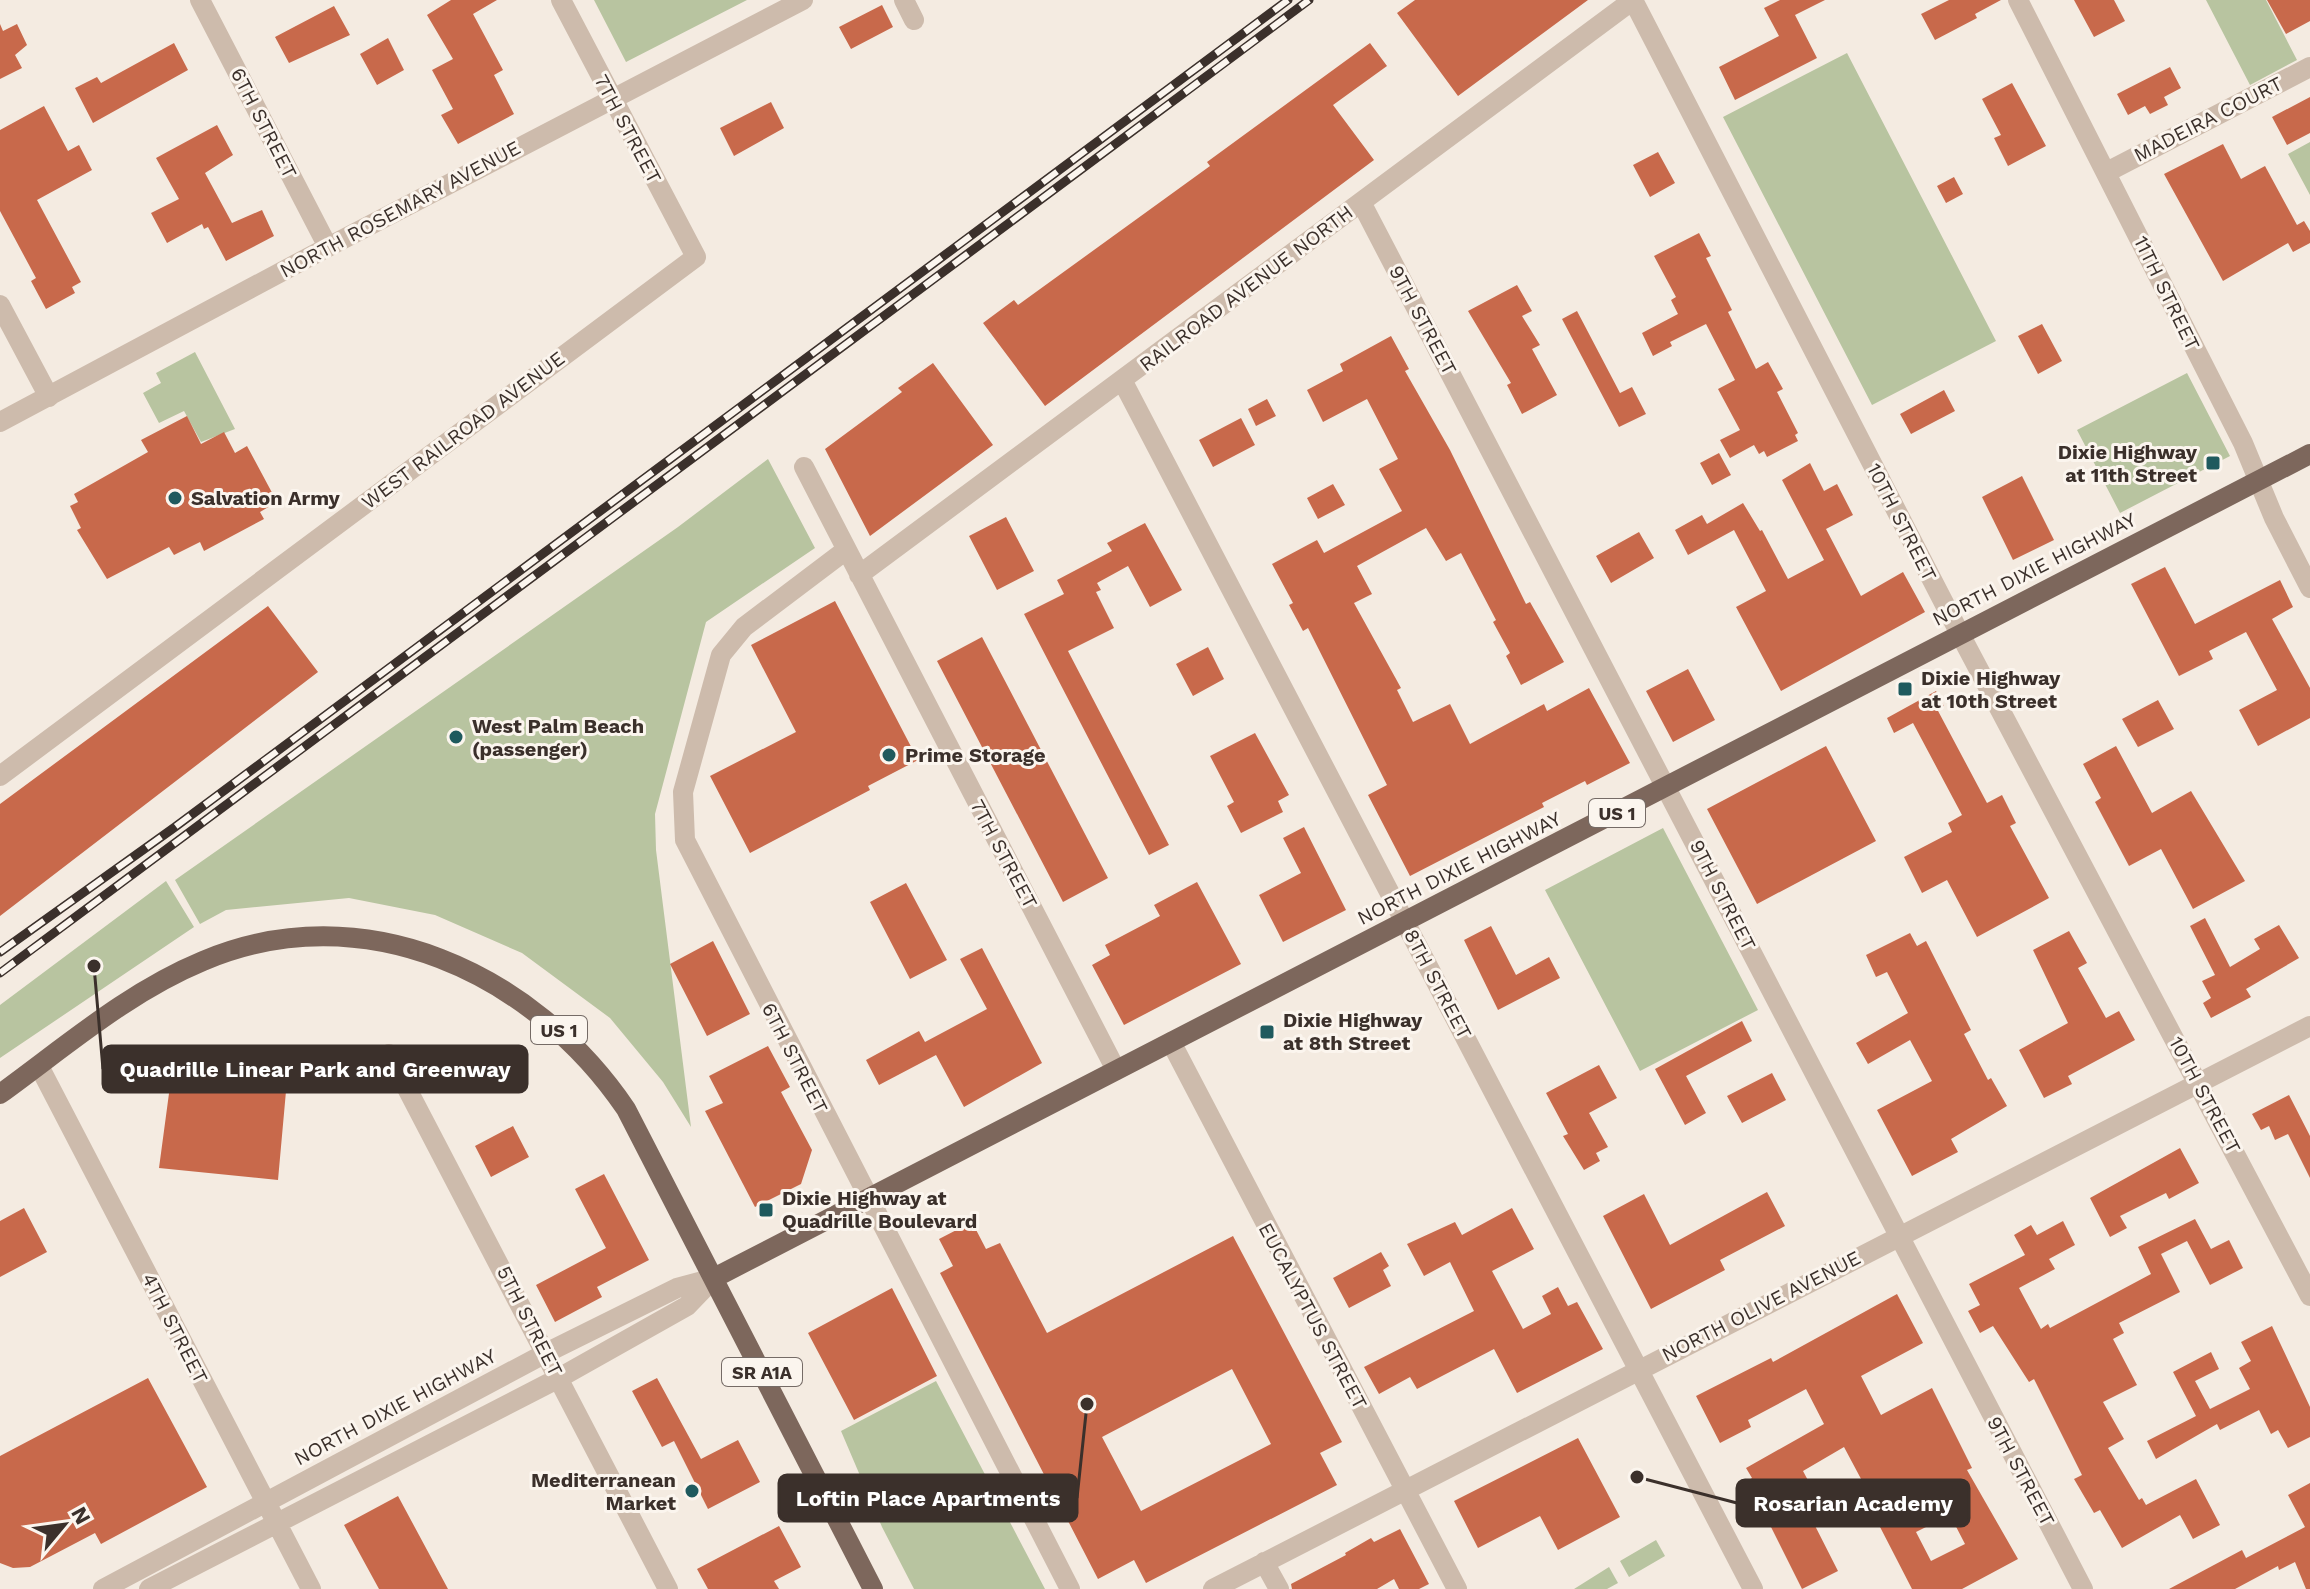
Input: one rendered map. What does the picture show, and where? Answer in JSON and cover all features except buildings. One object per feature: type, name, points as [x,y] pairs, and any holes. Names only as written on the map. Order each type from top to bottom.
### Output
[{"type":"main road","name":"NORTH DIXIE HIGHWAY","points":[[714,1278],[2310,454]]},
{"type":"main road","name":"US 1","points":[[0,1094],[133,997],[177,973],[228,952],[288,940],[352,938],[418,950],[492,981],[533,1008],[583,1053],[626,1109],[714,1278]]},
{"type":"main road","name":"SR A1A","points":[[714,1278],[873,1589]]},
{"type":"street","name":"6TH STREET","points":[[200,0],[328,247]]},
{"type":"street","name":"7TH STREET","points":[[561,0],[696,257]]},
{"type":"street","name":"NORTH ROSEMARY AVENUE","points":[[0,422],[803,0]]},
{"type":"street","points":[[904,0],[914,20]]},
{"type":"street","name":"RAILROAD AVENUE NORTH","points":[[859,575],[1633,0]]},
{"type":"street","name":"10TH STREET","points":[[1633,0],[1960,634],[2310,1296]]},
{"type":"street","name":"11TH STREET","points":[[2018,0],[2243,443],[2310,588]]},
{"type":"street","name":"MADEIRA COURT","points":[[2107,172],[2310,67]]},
{"type":"street","name":"9TH STREET","points":[[1361,202],[2083,1589]]},
{"type":"street","name":"WEST RAILROAD AVENUE","points":[[0,776],[696,257]]},
{"type":"street","points":[[0,305],[49,397]]},
{"type":"street","name":"8TH STREET","points":[[1122,380],[1753,1589]]},
{"type":"street","name":"7TH STREET","points":[[804,467],[1116,1070]]},
{"type":"street","name":"6TH STREET","points":[[846,550],[744,627],[721,655],[683,792],[685,840],[866,1198],[1070,1589]]},
{"type":"street","name":"NORTH OLIVE AVENUE","points":[[1213,1589],[2310,1026]]},
{"type":"street","name":"EUCALYPTUS STREET","points":[[1171,1042],[1457,1589]]},
{"type":"street","name":"5TH STREET","points":[[389,1054],[668,1589]]},
{"type":"street","name":"4TH STREET","points":[[39,1066],[311,1589]]},
{"type":"street","name":"NORTH DIXIE HIGHWAY","points":[[103,1589],[546,1353],[677,1288],[714,1278]]},
{"type":"street","name":"NORTH DIXIE HIGHWAY","points":[[149,1589],[559,1378],[687,1306],[714,1278]]},
{"type":"street","points":[[1264,1562],[1279,1589]]},
{"type":"green space","points":[[594,0],[747,0],[626,62]]},
{"type":"green space","points":[[2206,0],[2266,0],[2297,60],[2250,85]]},
{"type":"green space","points":[[1847,53],[1996,341],[1872,405],[1723,117]]},
{"type":"green space","points":[[2310,142],[2310,195],[2288,154]]},
{"type":"green space","points":[[195,352],[235,429],[201,442],[184,411],[159,423],[143,393],[161,383],[156,373]]},
{"type":"green space","points":[[2187,373],[2230,456],[2120,513],[2077,430]]},
{"type":"green space","points":[[768,459],[815,548],[706,622],[655,814],[656,850],[691,1127],[663,1082],[610,1018],[522,953],[435,915],[349,898],[226,910],[200,924],[175,880],[678,527]]},
{"type":"green space","points":[[1663,828],[1758,1010],[1640,1071],[1545,890]]},
{"type":"green space","points":[[166,881],[194,927],[0,1058],[0,1005]]},
{"type":"green space","points":[[936,1381],[1045,1589],[914,1589],[882,1527],[841,1431]]},
{"type":"green space","points":[[1656,1540],[1665,1556],[1629,1577],[1620,1561]]},
{"type":"green space","points":[[1609,1567],[1618,1583],[1607,1589],[1574,1589]]},
{"type":"railway","points":[[0,952],[175,827],[1288,0]]},
{"type":"railway","points":[[0,973],[1309,0]]},
{"type":"place","name":"Dixie Highway at 11th Street","points":[[2213,463]]},
{"type":"place","name":"Salvation Army","points":[[175,498]]},
{"type":"place","name":"Dixie Highway at 10th Street","points":[[1905,689]]},
{"type":"place","name":"West Palm Beach (passenger)","points":[[456,737]]},
{"type":"place","name":"Prime Storage","points":[[889,755]]},
{"type":"place","name":"Quadrille Linear Park and Greenway","points":[[94,966]]},
{"type":"place","name":"Dixie Highway at 8th Street","points":[[1267,1032]]},
{"type":"place","name":"Dixie Highway at Quadrille Boulevard","points":[[766,1210]]},
{"type":"place","name":"Loftin Place Apartments","points":[[1087,1404]]},
{"type":"place","name":"Rosarian Academy","points":[[1637,1477]]},
{"type":"place","name":"Mediterranean Market","points":[[692,1491]]}]
